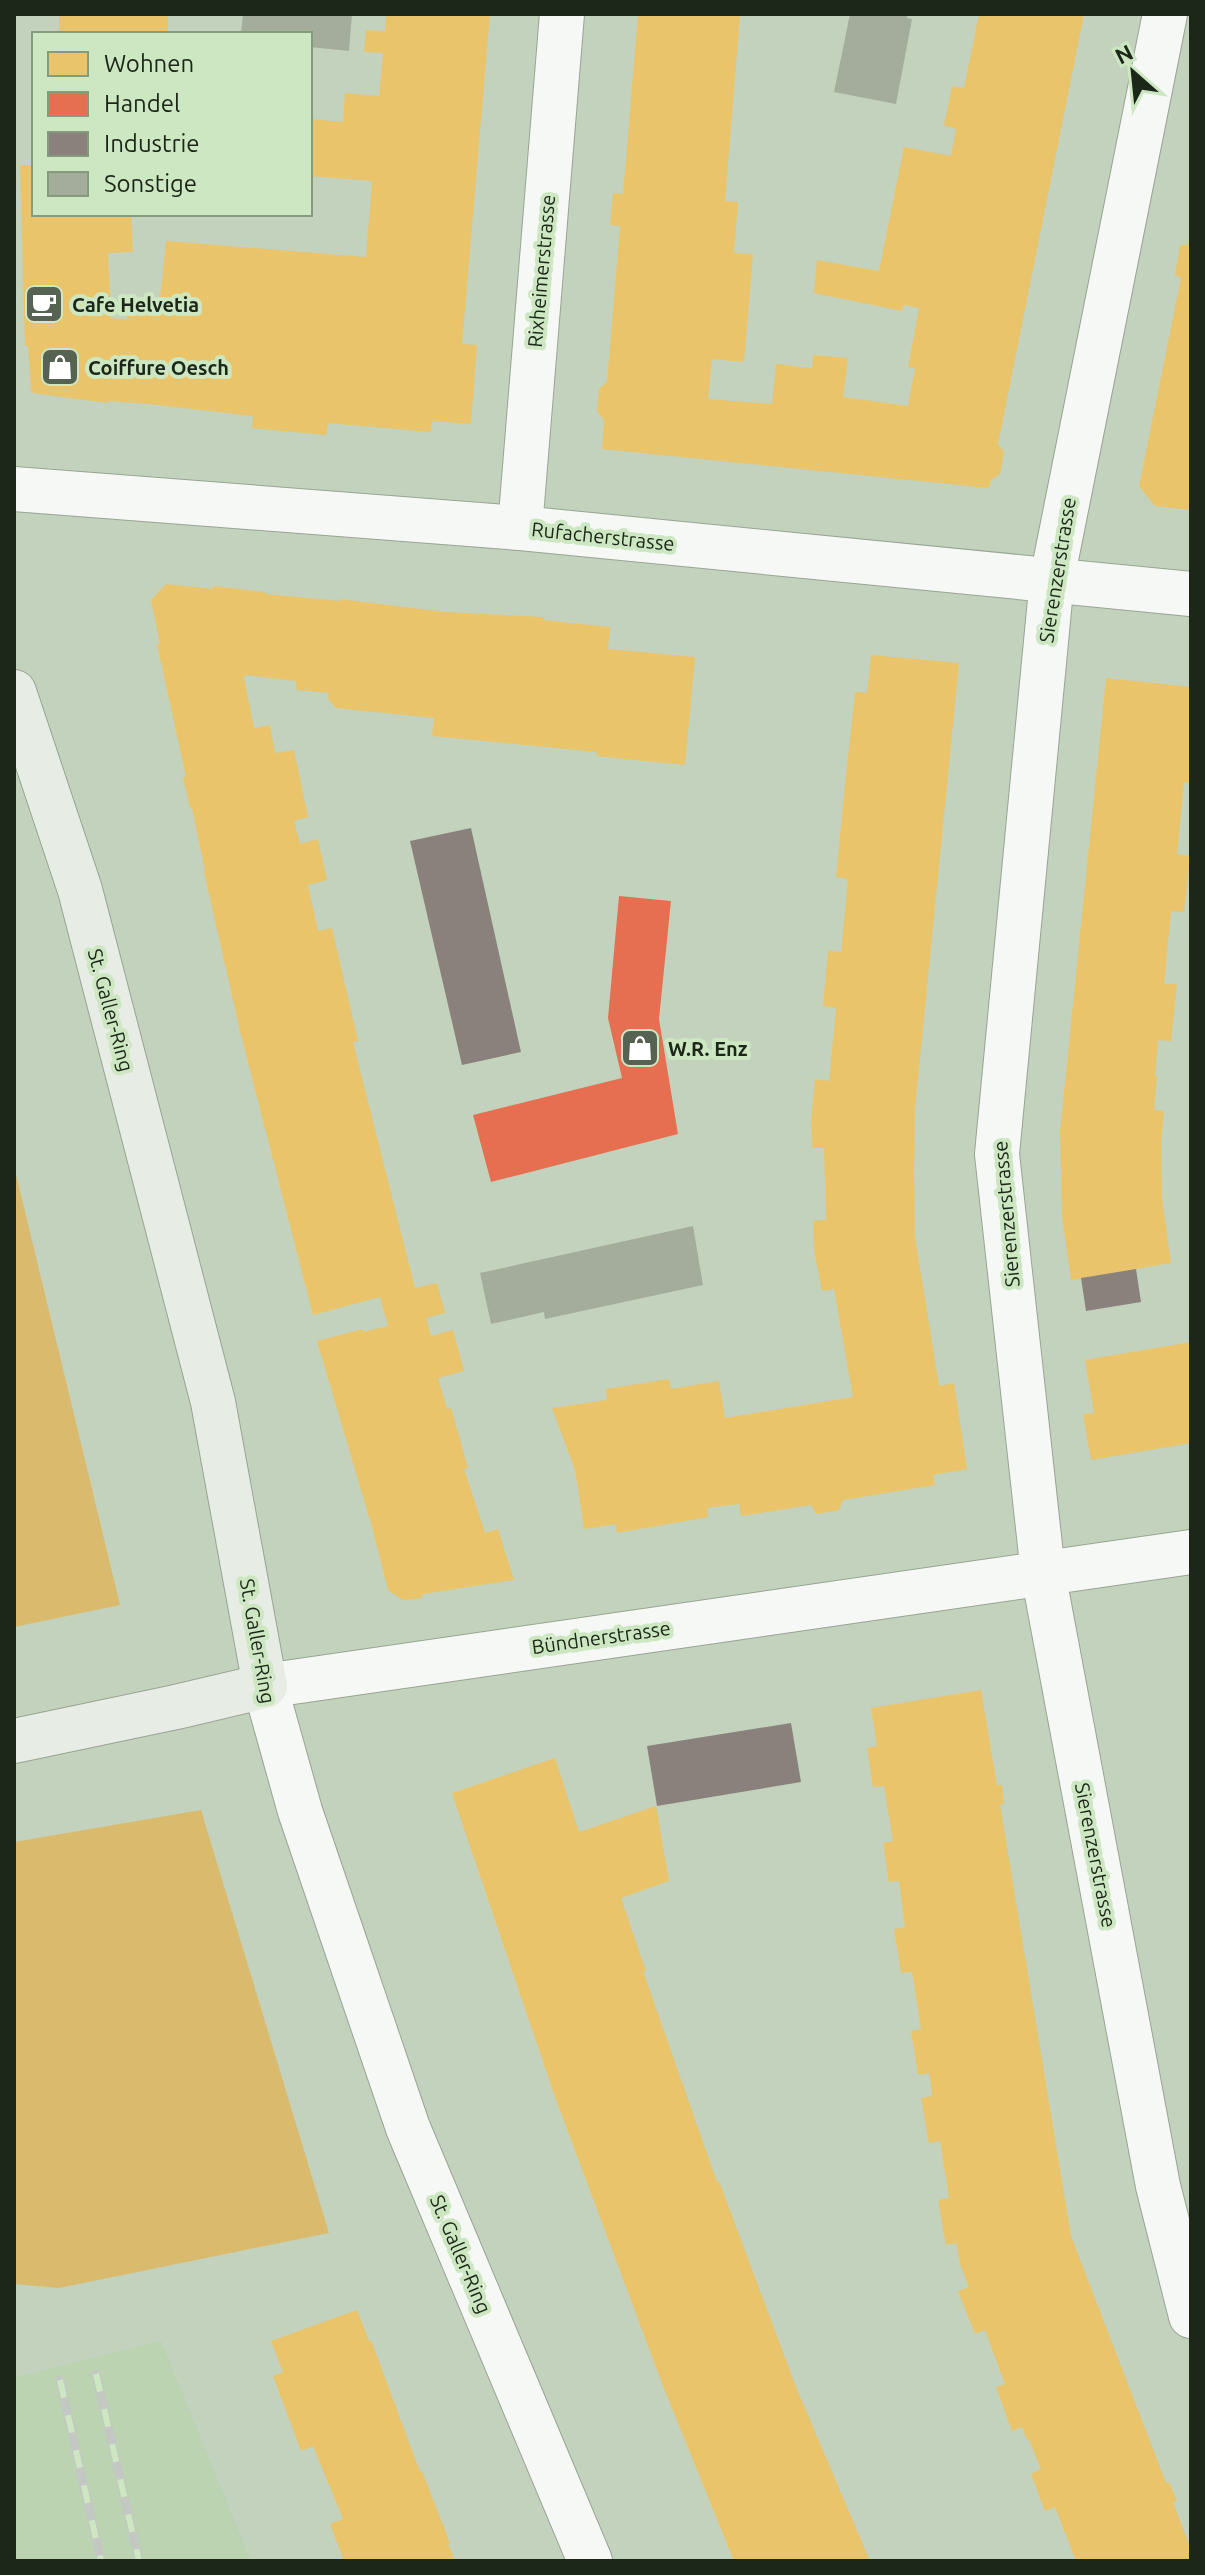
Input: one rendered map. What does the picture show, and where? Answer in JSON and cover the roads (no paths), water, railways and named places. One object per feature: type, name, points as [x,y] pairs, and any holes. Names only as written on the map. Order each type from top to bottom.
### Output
[{"type":"street","name":"Rixheimerstrasse","points":[[520,528],[562,14]]},
{"type":"street","name":"Sierenzerstrasse","points":[[1165,14],[1052,579],[997,1154],[1043,1573],[1158,2186],[1191,2316]]},
{"type":"street","name":"Rufacherstrasse","points":[[14,489],[520,528],[1191,594]]},
{"type":"street","name":"St. Galler-Ring","points":[[14,692],[80,890],[209,1387],[265,1686],[300,1811],[408,2128],[590,2561]]},
{"type":"street","name":"Bündnerstrasse","points":[[14,1741],[265,1686],[1191,1552]]},
{"type":"railway","points":[[96,2374],[139,2561]]},
{"type":"railway","points":[[60,2380],[101,2561]]},
{"type":"place","name":"Cafe Helvetia","points":[[44,304]]},
{"type":"place","name":"Coiffure Oesch","points":[[60,367]]},
{"type":"place","name":"W.R. Enz","points":[[640,1048]]}]
